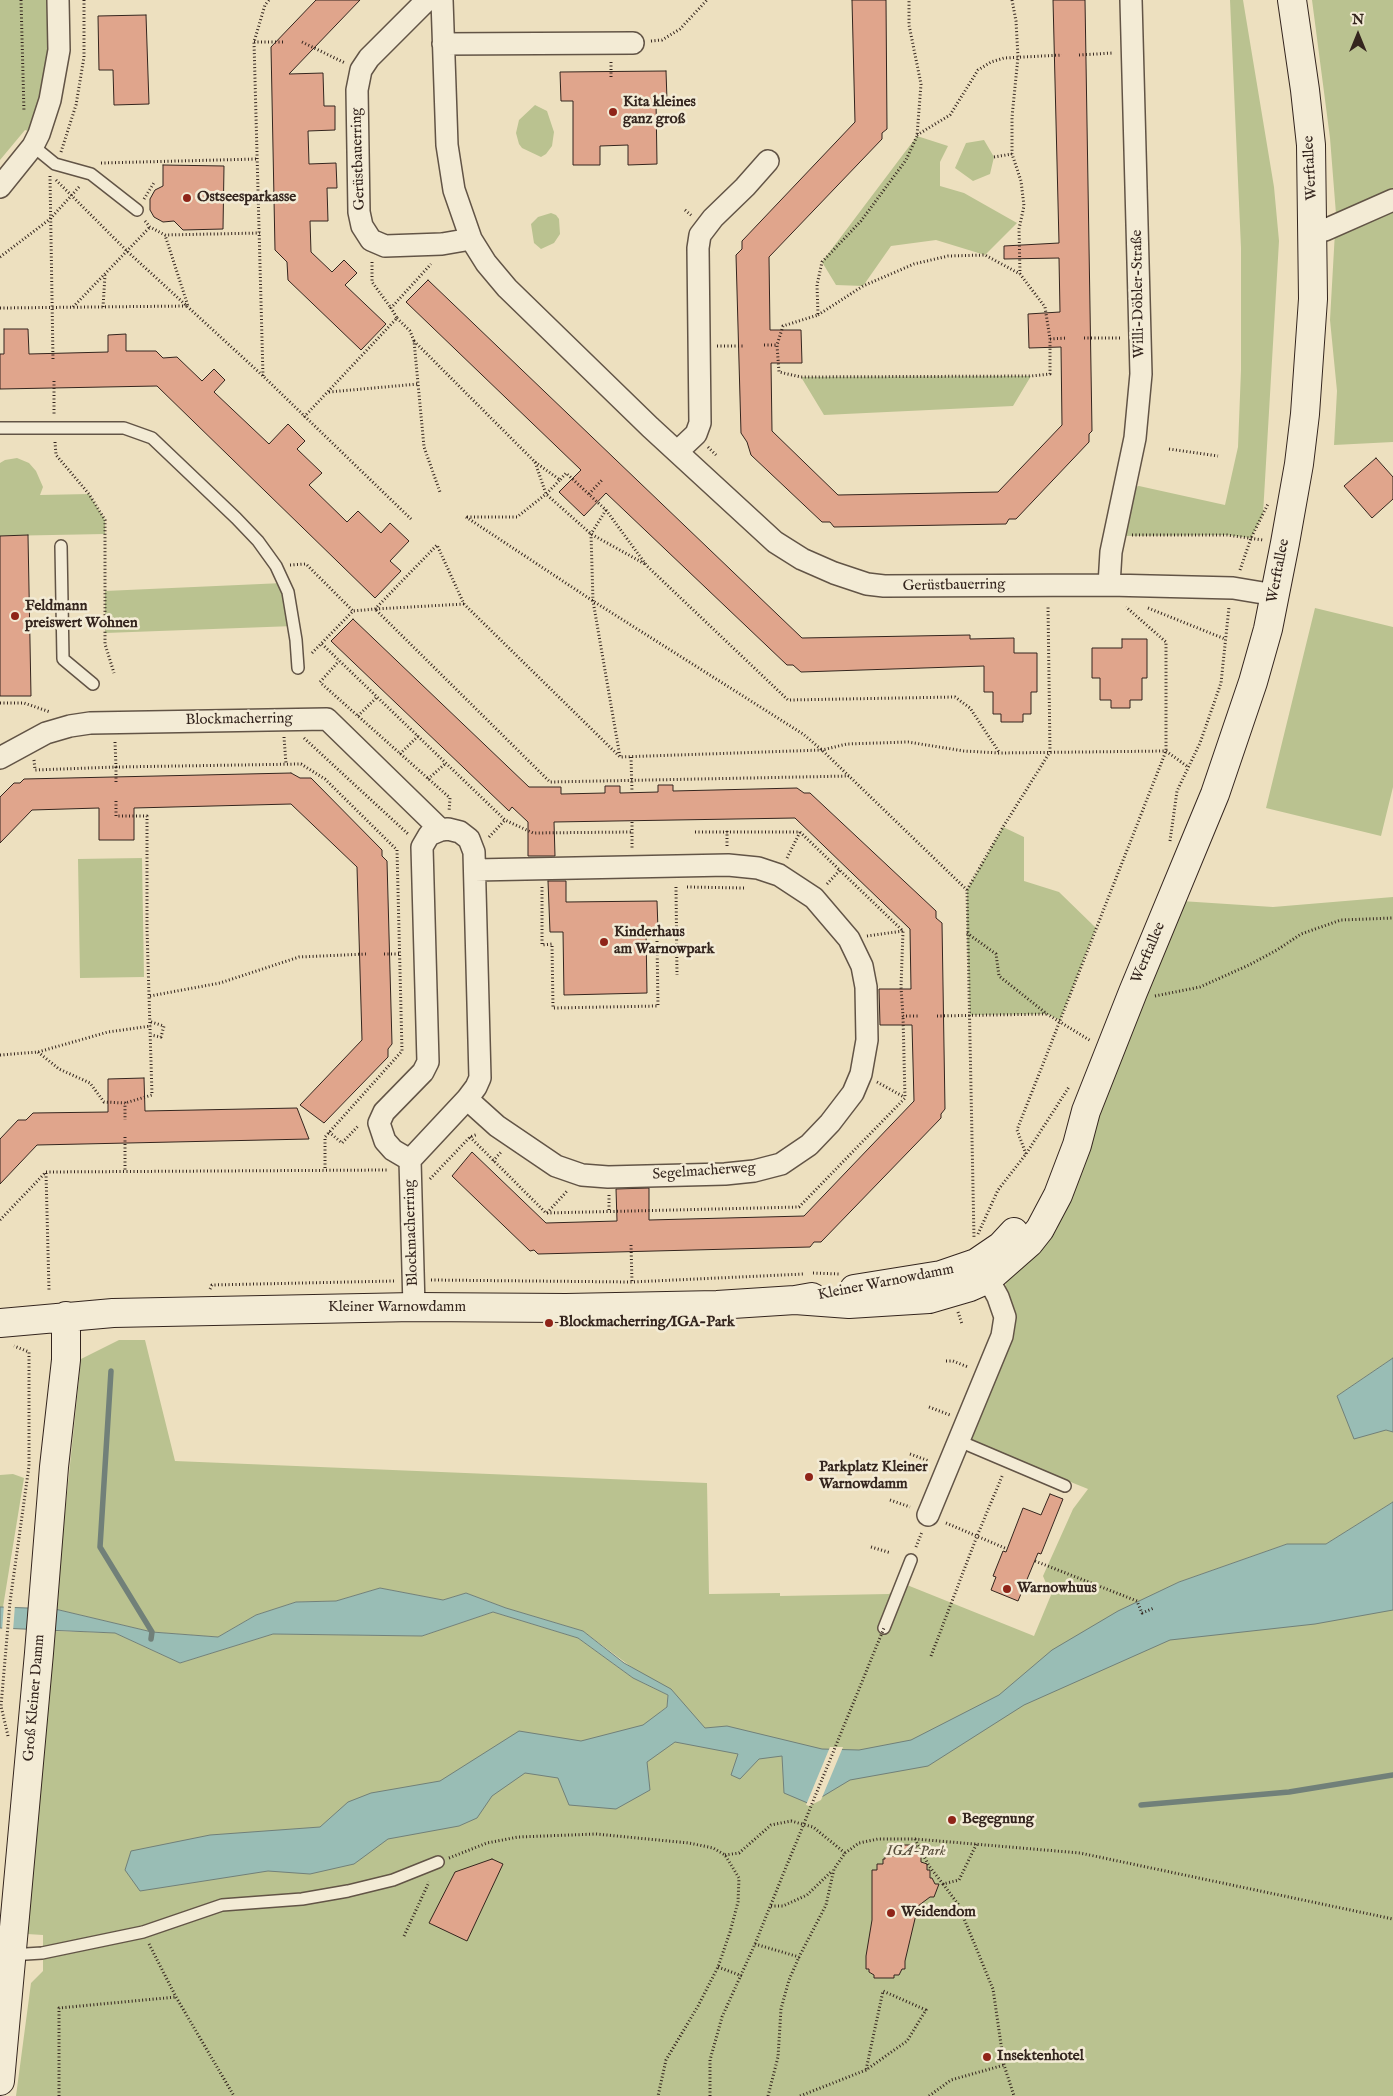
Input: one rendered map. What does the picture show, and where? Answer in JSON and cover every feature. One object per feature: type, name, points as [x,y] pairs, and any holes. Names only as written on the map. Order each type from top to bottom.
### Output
[{"type":"street","points":[[0,187],[39,134],[50,100],[58,50],[58,0]]},
{"type":"street","name":"Gerüstbauerring","points":[[371,240],[362,226],[359,212],[357,90],[361,70],[369,58],[427,0]]},
{"type":"street","name":"Gerüstbauerring","points":[[442,0],[447,145],[454,190],[471,239],[486,263],[507,288],[678,452],[776,542],[802,559],[834,573],[866,584],[884,586],[1109,585],[1233,588],[1275,596]]},
{"type":"street","name":"Willi-Döbler-Straße","points":[[1109,585],[1111,552],[1135,438],[1141,374],[1131,0]]},
{"type":"street","name":"Werftallee","points":[[982,1271],[1001,1246],[1020,1226],[1031,1208],[1064,1140],[1086,1111],[1218,785],[1253,682],[1275,596],[1299,464],[1305,414],[1313,299],[1311,145],[1292,0]]},
{"type":"street","points":[[443,44],[633,43]]},
{"type":"street","points":[[678,452],[696,434],[700,423],[698,248],[700,235],[713,218],[745,187],[768,161]]},
{"type":"street","points":[[1313,230],[1325,230],[1393,200]]},
{"type":"street","points":[[371,240],[385,246],[442,244],[471,239]]},
{"type":"street","name":"Blockmacherring","points":[[0,758],[46,733],[70,726],[115,723],[327,719],[445,829],[460,832],[469,839],[474,852],[475,870],[480,1078],[467,1099],[410,1160],[414,1307]]},
{"type":"street","points":[[422,847],[429,835],[445,829]]},
{"type":"street","name":"Blockmacherring","points":[[410,1160],[389,1146],[378,1123],[384,1112],[423,1072],[428,1062],[422,847]]},
{"type":"street","name":"Segelmacherweg","points":[[467,1099],[497,1126],[556,1166],[582,1175],[608,1177],[725,1174],[754,1171],[780,1164],[809,1146],[830,1123],[853,1093],[861,1074],[866,1040],[866,987],[862,966],[849,939],[814,898],[779,875],[758,868],[728,865],[475,870]]},
{"type":"street","points":[[919,1511],[959,1441],[1002,1336],[1005,1317],[998,1297],[982,1271]]},
{"type":"street","name":"Kleiner Warnowdamm","points":[[2,1323],[66,1316],[250,1309],[566,1308],[717,1305],[795,1300],[941,1275],[982,1271]]},
{"type":"street","name":"Groß Kleiner Damm","points":[[0,2081],[5,1956],[39,1653],[54,1467],[66,1360],[66,1316]]},
{"type":"lane","points":[[32,146],[52,169],[92,169],[137,210]]},
{"type":"lane","points":[[0,428],[124,428],[152,438],[236,518],[258,541],[276,566],[288,592],[296,640],[298,668]]},
{"type":"lane","points":[[61,546],[63,659],[93,684]]},
{"type":"lane","points":[[959,1441],[1065,1486]]},
{"type":"lane","points":[[884,1628],[911,1560]]},
{"type":"lane","points":[[5,1956],[42,1953],[143,1932],[222,1905],[302,1899],[348,1891],[393,1880],[438,1862]]},
{"type":"path","points":[[21,0],[25,120]]},
{"type":"path","points":[[53,360],[50,219],[52,169],[66,138],[78,96],[84,57],[84,0]]},
{"type":"path","points":[[263,376],[254,42],[265,5],[269,0]]},
{"type":"path","points":[[633,43],[662,40],[680,29],[707,0]]},
{"type":"path","points":[[818,314],[817,285],[822,262],[861,222],[906,160],[917,136],[921,84],[909,25],[909,0]]},
{"type":"path","points":[[1012,0],[1016,21],[1018,58],[1012,117],[1012,154],[1021,181],[1024,206],[1019,229],[1020,274]]},
{"type":"path","points":[[254,42],[284,42]]},
{"type":"path","points":[[302,42],[361,70]]},
{"type":"path","points":[[1079,55],[1100,54]]},
{"type":"path","points":[[917,136],[950,115],[978,70],[991,62],[1004,58],[1062,55]]},
{"type":"path","points":[[994,157],[1012,154]]},
{"type":"path","points":[[0,257],[50,219],[92,169],[257,159]]},
{"type":"path","points":[[52,169],[71,195],[128,252],[263,376],[411,519]]},
{"type":"path","points":[[155,181],[137,210],[150,227],[165,235],[260,232]]},
{"type":"path","points":[[73,308],[150,227]]},
{"type":"path","points":[[165,235],[188,306]]},
{"type":"path","points":[[371,240],[372,282],[397,318],[410,331],[414,341],[424,447],[440,492]]},
{"type":"path","points":[[391,308],[434,262],[442,244]]},
{"type":"path","points":[[985,255],[1020,274],[1045,307],[1050,339],[1050,374],[1031,376],[802,378],[779,372],[777,345],[783,326],[818,314],[863,286],[914,264],[948,256],[985,255]]},
{"type":"path","points":[[103,307],[105,275]]},
{"type":"path","points":[[0,308],[188,306]]},
{"type":"path","points":[[304,417],[397,318]]},
{"type":"path","points":[[1084,338],[1140,336]]},
{"type":"path","points":[[1050,339],[1067,338]]},
{"type":"path","points":[[414,341],[535,462],[560,480]]},
{"type":"path","points":[[764,345],[777,345]]},
{"type":"path","points":[[699,347],[744,346]]},
{"type":"path","points":[[54,381],[56,454],[89,494],[105,520],[105,644],[114,673]]},
{"type":"path","points":[[328,392],[418,384]]},
{"type":"path","points":[[1169,449],[1218,456]]},
{"type":"path","points":[[535,462],[546,494],[590,534],[647,566]]},
{"type":"path","points":[[967,890],[822,750],[803,734],[466,518],[517,518],[546,494],[566,473],[606,510],[647,566],[788,700],[955,697],[970,708],[999,753]]},
{"type":"path","points":[[589,494],[602,480]]},
{"type":"path","points":[[1168,850],[1177,791],[1200,743],[1221,683],[1228,611],[1233,588],[1251,538],[1271,497]]},
{"type":"path","points":[[606,510],[590,534],[593,601],[620,757]]},
{"type":"path","points":[[1115,536],[1227,535],[1285,543]]},
{"type":"path","points":[[375,609],[437,545],[464,604],[620,757],[822,750],[847,744],[908,742],[999,753],[1166,751],[1188,768]]},
{"type":"path","points":[[276,566],[306,564],[354,611]]},
{"type":"path","points":[[298,668],[354,611],[464,604]]},
{"type":"path","points":[[1048,606],[1050,752],[1003,827],[967,890],[974,1241],[998,1190],[1026,1154],[1072,1083]]},
{"type":"path","points":[[1026,1154],[1017,1130],[1166,751],[1166,642],[1126,607]]},
{"type":"path","points":[[1148,608],[1225,639]]},
{"type":"path","points":[[375,609],[550,782],[849,776]]},
{"type":"path","points":[[322,644],[505,820],[533,832],[632,832]]},
{"type":"path","points":[[339,661],[321,683],[450,798],[445,829]]},
{"type":"path","points":[[358,716],[377,697]]},
{"type":"path","points":[[283,719],[286,764]]},
{"type":"path","points":[[283,719],[422,847]]},
{"type":"path","points":[[115,723],[116,784]]},
{"type":"path","points":[[400,754],[418,736]]},
{"type":"path","points":[[33,740],[34,770],[116,766],[301,764],[325,779],[396,850],[402,1052],[325,1137],[325,1169]]},
{"type":"path","points":[[631,757],[632,792]]},
{"type":"path","points":[[428,779],[446,763]]},
{"type":"path","points":[[38,1052],[59,1069],[90,1083],[104,1102],[125,1103],[152,1095],[147,929],[147,816],[116,816],[116,801]]},
{"type":"path","points":[[632,822],[633,867]]},
{"type":"path","points":[[695,832],[800,832],[903,931],[901,987],[903,1016],[918,1016]]},
{"type":"path","points":[[779,875],[800,832]]},
{"type":"path","points":[[542,868],[542,945],[552,944],[553,1008],[658,1006],[657,940]]},
{"type":"path","points":[[676,887],[677,975]]},
{"type":"path","points":[[1133,992],[1159,996],[1200,987],[1277,950],[1301,934],[1341,920],[1393,918]]},
{"type":"path","points":[[849,939],[903,931]]},
{"type":"path","points":[[967,933],[996,954],[999,976],[1047,1014],[1060,1020],[1092,1042]]},
{"type":"path","points":[[150,996],[220,983],[299,957],[366,954]]},
{"type":"path","points":[[937,1016],[1047,1014]]},
{"type":"path","points":[[0,1055],[38,1052],[108,1032],[151,1024],[164,1026],[160,1037],[151,1035]]},
{"type":"path","points":[[1088,1050],[1096,1033]]},
{"type":"path","points":[[861,1074],[905,1098]]},
{"type":"path","points":[[125,1103],[125,1120]]},
{"type":"path","points":[[330,1132],[342,1143],[359,1125]]},
{"type":"path","points":[[424,1186],[470,1138],[497,1126]]},
{"type":"path","points":[[125,1137],[125,1171]]},
{"type":"path","points":[[493,1161],[501,1152]]},
{"type":"path","points":[[0,1220],[46,1172],[390,1170]]},
{"type":"path","points":[[46,1172],[49,1290]]},
{"type":"path","points":[[546,1213],[582,1175]]},
{"type":"path","points":[[631,1245],[632,1282]]},
{"type":"path","points":[[428,1280],[632,1282],[825,1273],[844,1274]]},
{"type":"path","points":[[212,1286],[397,1281]]},
{"type":"path","points":[[2,1323],[5,1343],[29,1352],[30,1466],[10,1602],[6,1651]]},
{"type":"path","points":[[910,1454],[930,1461]]},
{"type":"path","points":[[931,1656],[977,1536],[1008,1462]]},
{"type":"path","points":[[890,1500],[1007,1549]]},
{"type":"path","points":[[911,1560],[919,1511]]},
{"type":"path","points":[[871,1546],[891,1553]]},
{"type":"path","points":[[1035,1561],[1137,1601],[1142,1614],[1154,1608]]},
{"type":"path","points":[[710,2096],[710,2060],[722,2017],[756,1944],[884,1628]]},
{"type":"path","points":[[725,1855],[739,1853],[771,1825],[791,1821],[813,1827],[845,1853]]},
{"type":"path","points":[[404,1936],[438,1862],[487,1844],[518,1837],[596,1834],[689,1843],[713,1848],[725,1855],[739,1878],[738,1902],[730,1932],[718,1967],[698,2006],[666,2060],[658,2096]]},
{"type":"path","points":[[771,1906],[783,1906],[807,1895],[818,1887],[845,1853],[860,1843],[915,1839],[1080,1853],[1393,1919]]},
{"type":"path","points":[[915,1839],[928,1866],[958,1904],[993,1989],[1004,2066],[1014,2096]]},
{"type":"path","points":[[943,1884],[959,1880],[977,1843]]},
{"type":"path","points":[[768,2096],[778,2058],[781,2009],[789,1980],[826,1906],[834,1869]]},
{"type":"path","points":[[143,1932],[176,1997],[234,2096]]},
{"type":"path","points":[[756,1944],[799,1957]]},
{"type":"path","points":[[718,1967],[742,1976]]},
{"type":"path","points":[[800,2096],[866,2070],[907,2041],[926,2010],[883,1991],[866,2070]]},
{"type":"path","points":[[59,2096],[59,2008],[176,1997]]},
{"type":"path","points":[[929,2096],[951,2080],[1004,2066]]},
{"type":"green space","points":[[0,0],[58,0],[39,134],[25,130],[0,160]]},
{"type":"green space","points":[[1230,0],[1243,0],[1274,187],[1279,241],[1263,514],[1251,538],[1227,535],[1115,536],[1125,489],[1139,486],[1225,505],[1238,447],[1241,370],[1241,248]]},
{"type":"green space","points":[[1312,0],[1393,0],[1393,442],[1334,445],[1337,391],[1330,320],[1336,214],[1330,138]]},
{"type":"green space","points":[[535,105],[547,111],[554,132],[552,146],[541,157],[522,148],[516,133],[519,120]]},
{"type":"green space","points":[[917,136],[948,146],[940,162],[940,186],[964,193],[1017,223],[985,255],[936,240],[891,246],[863,286],[836,285],[822,262]]},
{"type":"green space","points":[[984,140],[994,157],[990,174],[973,181],[955,168],[966,143]]},
{"type":"green space","points":[[551,213],[559,219],[560,234],[554,243],[541,249],[534,243],[531,224],[538,217]]},
{"type":"green space","points":[[1031,376],[1013,406],[824,415],[801,377]]},
{"type":"green space","points":[[17,458],[29,463],[36,471],[43,487],[40,495],[89,494],[105,520],[105,534],[0,536],[0,463]]},
{"type":"green space","points":[[283,583],[294,626],[105,633],[105,591]]},
{"type":"green space","points":[[1315,608],[1393,627],[1393,787],[1381,836],[1266,808]]},
{"type":"green space","points":[[1003,827],[1024,837],[1024,881],[1059,892],[1096,928],[1060,1020],[1047,1014],[970,1015],[967,890]]},
{"type":"green space","points":[[142,858],[144,977],[80,978],[78,859]]},
{"type":"green space","name":"IGA-Park","points":[[1393,897],[1393,1358],[1337,1396],[1386,1430],[1393,1432],[1393,1502],[1326,1544],[1287,1544],[1179,1582],[1153,1595],[1393,1568],[1393,2096],[16,2096],[31,1983],[43,1971],[43,1935],[27,1934],[55,1631],[115,1633],[180,1663],[273,1634],[422,1636],[493,1612],[578,1638],[633,1678],[668,1695],[667,1707],[660,1712],[689,1710],[583,1631],[506,1608],[466,1593],[443,1600],[380,1588],[336,1601],[296,1602],[256,1615],[218,1637],[152,1632],[55,1609],[81,1359],[119,1340],[145,1340],[175,1461],[707,1483],[709,1594],[780,1593],[780,1596],[889,1594],[902,1583],[1034,1636],[1051,1595],[1043,1576],[1073,1509],[1088,1489],[967,1440],[1005,1292],[1006,1278],[1181,901],[1273,907]]},
{"type":"green space","points":[[13,1474],[24,1478],[3,1607],[0,1607],[0,1475]]},
{"type":"water","points":[[1393,1358],[1393,1432],[1386,1430],[1354,1439],[1337,1396]]},
{"type":"water","points":[[1393,1502],[1393,1610],[1315,1624],[1170,1640],[1024,1705],[928,1766],[850,1780],[810,1804],[784,1793],[782,1756],[759,1759],[740,1779],[731,1775],[738,1754],[675,1742],[647,1762],[650,1790],[616,1809],[569,1805],[558,1778],[525,1773],[492,1796],[477,1818],[459,1826],[388,1839],[354,1864],[310,1874],[268,1871],[140,1891],[125,1870],[131,1851],[210,1835],[320,1827],[348,1802],[371,1793],[440,1781],[519,1731],[581,1741],[643,1725],[667,1707],[668,1695],[633,1678],[578,1638],[493,1612],[422,1636],[273,1634],[180,1663],[115,1633],[0,1628],[0,1607],[55,1609],[152,1632],[218,1637],[256,1615],[296,1602],[336,1601],[380,1588],[443,1600],[466,1593],[506,1608],[583,1631],[624,1663],[671,1689],[705,1728],[727,1726],[822,1749],[859,1750],[911,1740],[999,1695],[1052,1650],[1118,1611],[1179,1582],[1287,1544],[1326,1544]]},
{"type":"pier","points":[[4,1604],[15,1605],[13,1631],[2,1631]]},
{"type":"pier","points":[[830,1747],[843,1747],[821,1800],[809,1806],[806,1805]]},
{"type":"building","points":[[316,0],[360,0],[289,74],[323,73],[324,106],[335,106],[335,130],[308,131],[309,164],[336,163],[337,188],[327,188],[328,221],[310,221],[311,252],[332,272],[344,260],[357,273],[345,285],[386,324],[361,350],[288,280],[287,262],[275,250],[271,47]]},
{"type":"building","points":[[852,0],[886,0],[887,129],[882,133],[882,139],[769,257],[770,330],[801,330],[802,363],[771,363],[772,431],[838,495],[998,492],[1062,425],[1061,347],[1029,348],[1028,314],[1060,312],[1059,258],[1004,259],[1004,246],[1059,243],[1053,0],[1085,0],[1092,431],[1089,434],[1089,442],[1016,519],[1009,519],[1006,524],[834,527],[830,522],[822,522],[751,455],[747,442],[741,433],[736,255],[742,249],[742,241],[855,122]]},
{"type":"building","points":[[146,15],[149,104],[114,105],[113,70],[99,70],[98,16]]},
{"type":"building","name":"Kita kleines ganz groß","points":[[666,71],[667,100],[656,100],[657,164],[628,165],[628,145],[600,146],[600,165],[573,165],[573,101],[561,101],[560,72]]},
{"type":"building","name":"Ostseesparkasse","points":[[163,165],[224,166],[223,229],[183,230],[174,221],[163,222],[154,217],[150,210],[150,199],[155,190],[163,186]]},
{"type":"building","points":[[428,280],[802,638],[970,635],[970,639],[1014,638],[1014,653],[1037,653],[1037,692],[1031,692],[1031,714],[1023,714],[1023,722],[1001,722],[1001,714],[993,714],[993,692],[984,692],[984,666],[801,672],[793,665],[787,665],[606,493],[584,516],[559,492],[581,470],[406,302]]},
{"type":"building","points":[[4,329],[28,329],[29,354],[108,352],[108,335],[126,334],[126,351],[156,351],[163,358],[177,357],[202,381],[214,369],[225,380],[214,392],[269,444],[288,424],[305,441],[297,449],[322,473],[309,485],[347,522],[358,511],[381,533],[390,523],[409,541],[390,561],[401,571],[375,598],[157,386],[0,389],[0,354],[4,354]]},
{"type":"building","points":[[1376,458],[1393,477],[1393,499],[1372,518],[1344,486]]},
{"type":"building","name":"Feldmann preiswert Wohnen","points":[[28,535],[31,696],[0,696],[0,536]]},
{"type":"building","points":[[353,619],[529,787],[561,787],[561,794],[605,793],[605,786],[620,786],[620,793],[658,792],[658,785],[673,785],[673,791],[797,788],[804,793],[810,793],[936,911],[936,918],[942,923],[945,1109],[941,1114],[941,1118],[821,1242],[814,1242],[810,1247],[538,1254],[534,1250],[530,1251],[452,1176],[472,1152],[546,1223],[617,1221],[616,1189],[649,1188],[649,1220],[804,1216],[914,1101],[912,1025],[880,1025],[879,989],[911,989],[910,929],[795,818],[554,822],[555,856],[528,856],[528,822],[512,807],[509,811],[331,641]]},
{"type":"building","points":[[1122,639],[1147,639],[1147,678],[1142,678],[1142,700],[1130,700],[1130,708],[1111,708],[1111,700],[1100,700],[1100,678],[1092,678],[1092,648],[1122,648]]},
{"type":"building","points":[[291,773],[300,778],[311,778],[382,850],[382,856],[387,861],[392,1044],[388,1049],[388,1057],[324,1123],[300,1105],[362,1040],[357,867],[291,804],[134,808],[134,840],[99,840],[99,808],[32,810],[0,843],[0,797],[14,783],[20,783],[24,779]]},
{"type":"building","name":"Kinderhaus am Warnowpark","points":[[548,881],[566,881],[566,902],[657,901],[658,930],[646,930],[647,993],[564,995],[563,932],[550,932]]},
{"type":"building","points":[[144,1078],[145,1111],[297,1108],[309,1139],[37,1145],[0,1184],[0,1139],[18,1120],[26,1120],[33,1113],[108,1112],[108,1079]]},
{"type":"building","points":[[1050,1494],[1063,1499],[1041,1554],[1038,1553],[1018,1601],[991,1590],[996,1577],[993,1576],[1003,1551],[1006,1552],[1023,1508],[1041,1515]]},
{"type":"building","name":"Weidendom","points":[[902,1845],[916,1845],[916,1851],[919,1851],[919,1856],[921,1856],[921,1862],[927,1864],[927,1870],[930,1870],[930,1878],[932,1878],[935,1884],[939,1884],[934,1897],[930,1897],[918,1906],[905,1961],[905,1969],[902,1969],[899,1975],[894,1975],[894,1978],[874,1978],[869,1969],[866,1969],[866,1956],[872,1920],[872,1870],[877,1870],[877,1864],[883,1864],[885,1856],[894,1856],[894,1851],[899,1851]]},
{"type":"building","points":[[492,1859],[503,1864],[467,1941],[429,1923],[455,1872]]},
{"type":"waterway","points":[[111,1371],[100,1547],[152,1632],[151,1639]]},
{"type":"waterway","points":[[1141,1805],[1289,1792],[1393,1775]]},
{"type":"place","name":"Kita kleines ganz groß","points":[[613,112]]},
{"type":"place","name":"Ostseesparkasse","points":[[187,198]]},
{"type":"place","name":"Feldmann preiswert Wohnen","points":[[15,616]]},
{"type":"place","name":"Kinderhaus am Warnowpark","points":[[604,942]]},
{"type":"place","name":"Blockmacherring/IGA-Park","points":[[549,1323]]},
{"type":"place","name":"Parkplatz Kleiner Warnowdamm","points":[[809,1477]]},
{"type":"place","name":"Warnowhuus","points":[[1007,1589]]},
{"type":"place","name":"Begegnung","points":[[952,1820]]},
{"type":"place","name":"Weidendom","points":[[891,1913]]},
{"type":"place","name":"Insektenhotel","points":[[987,2057]]}]
